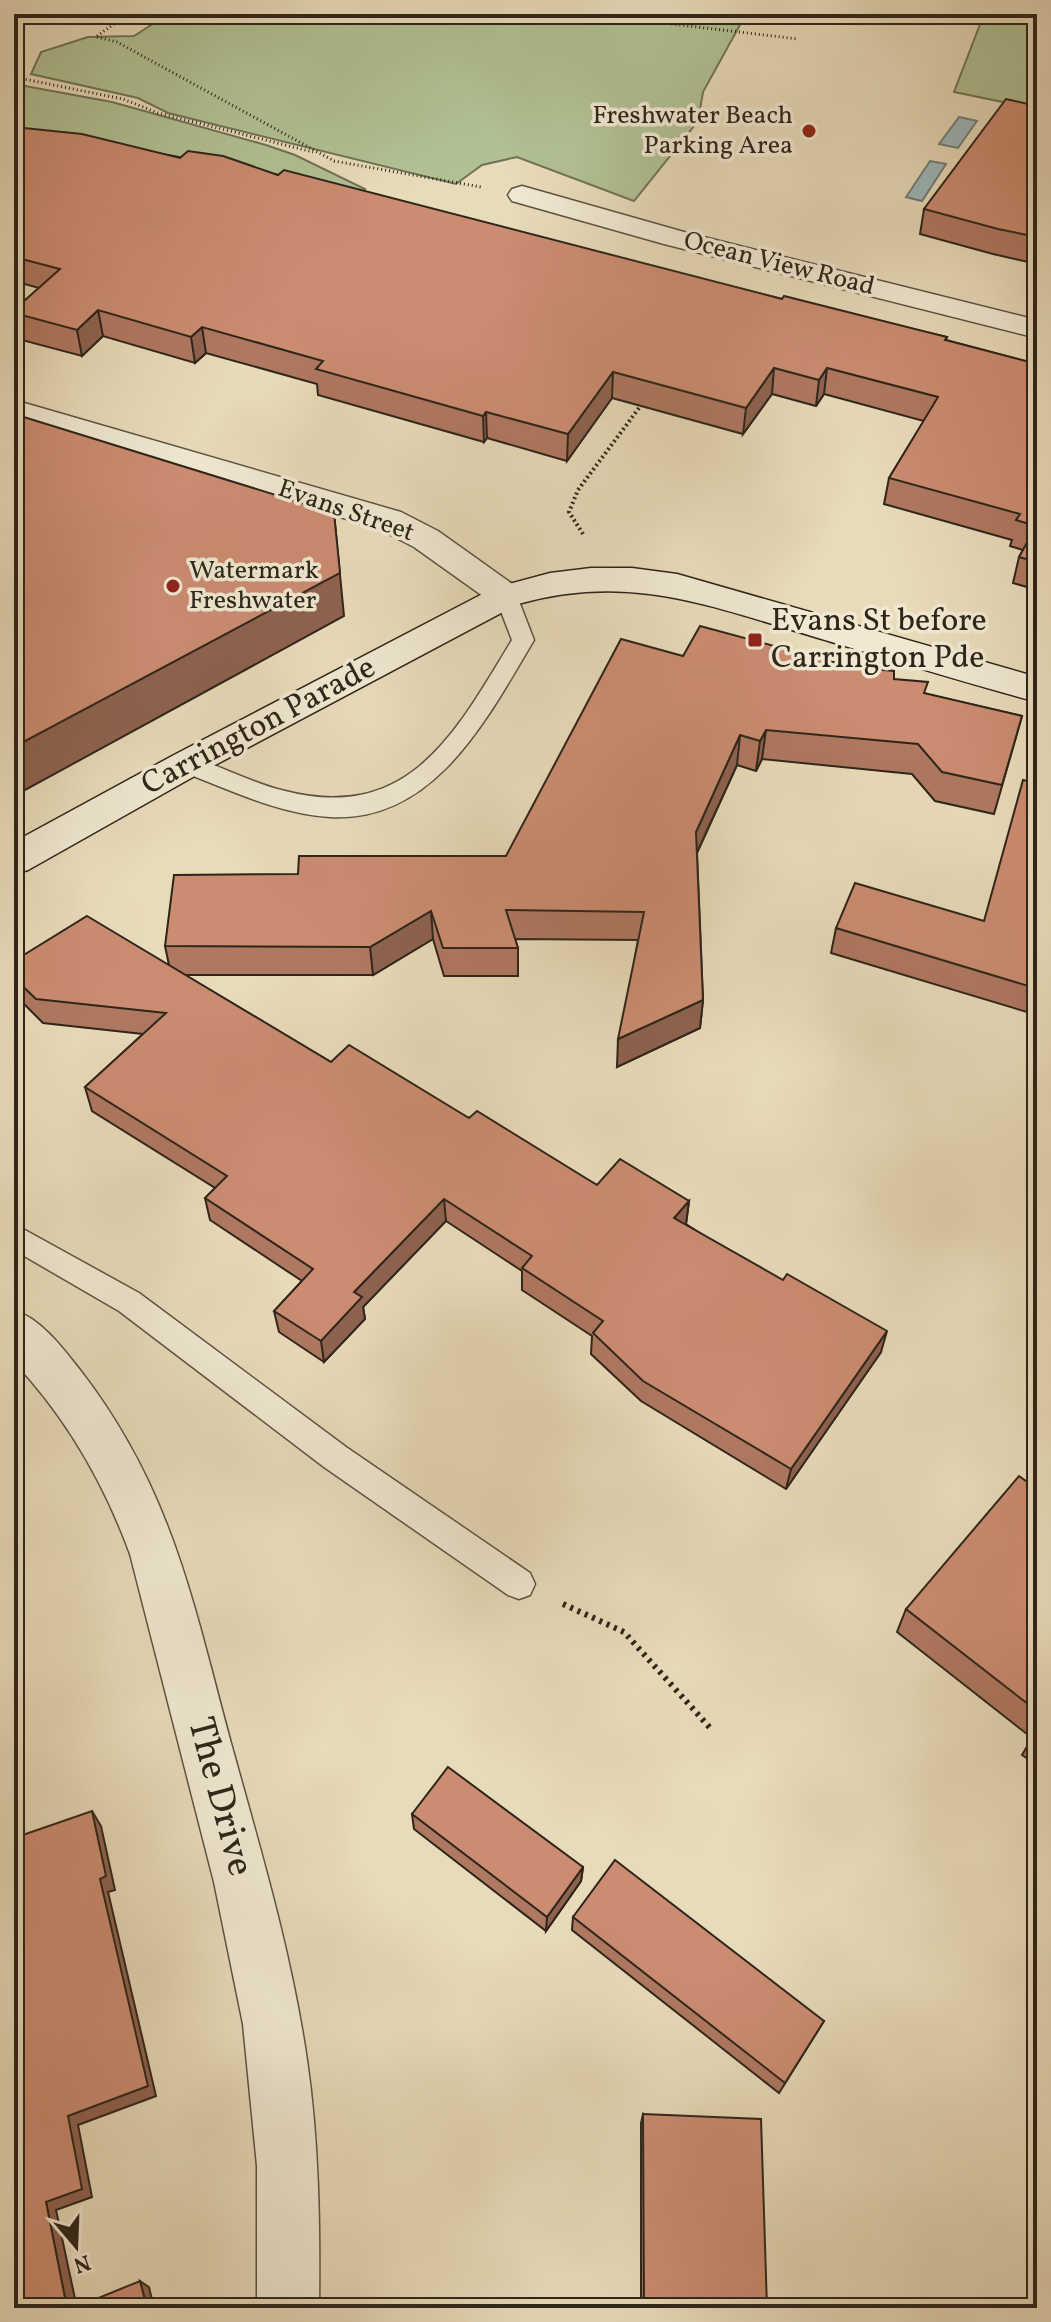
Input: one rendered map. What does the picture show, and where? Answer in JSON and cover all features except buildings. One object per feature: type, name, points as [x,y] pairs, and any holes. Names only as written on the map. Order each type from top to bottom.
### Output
[{"type":"street","name":"Ocean View Road","points":[[522,195],[735,254],[1037,329]]},
{"type":"street","name":"Evans Street","points":[[14,410],[389,520],[426,539],[506,596]]},
{"type":"street","points":[[506,596],[549,583],[592,577],[635,578],[663,583],[1037,690]]},
{"type":"street","name":"Carrington Parade","points":[[14,860],[187,764],[506,596]]},
{"type":"street","name":"The Drive","points":[[14,1330],[42,1356],[83,1411],[123,1477],[154,1553],[252,1919],[273,2026],[286,2133],[288,2308]]},
{"type":"lane","points":[[187,764],[286,800],[315,806],[340,809],[397,796],[419,783],[463,738],[523,640],[506,596]]},
{"type":"lane","points":[[14,1236],[129,1302],[335,1457],[519,1584]]},
{"type":"path","points":[[128,14],[97,37],[117,42],[334,161],[522,195]]},
{"type":"path","points":[[588,14],[798,39]]},
{"type":"path","points":[[14,77],[123,99],[173,118],[322,154]]},
{"type":"path","points":[[584,534],[569,512],[578,490],[643,403]]},
{"type":"path","points":[[519,1584],[624,1632],[712,1730]]},
{"type":"green space","points":[[168,14],[746,14],[703,92],[698,121],[634,201],[517,157],[482,165],[456,184],[168,113],[138,98],[31,74],[41,52],[88,37],[134,36]]},
{"type":"green space","points":[[984,14],[1037,14],[1037,109],[954,92]]},
{"type":"green space","points":[[14,84],[112,102],[266,145],[295,155],[365,189],[360,194],[14,150]]},
{"type":"water","points":[[959,117],[977,121],[958,148],[939,144]]},
{"type":"water","points":[[930,161],[946,164],[922,201],[906,197]]},
{"type":"place","name":"Freshwater Beach Parking Area","points":[[809,131]]},
{"type":"place","name":"Watermark Freshwater","points":[[173,586]]},
{"type":"place","name":"Evans St before Carrington Pde","points":[[755,640]]}]
